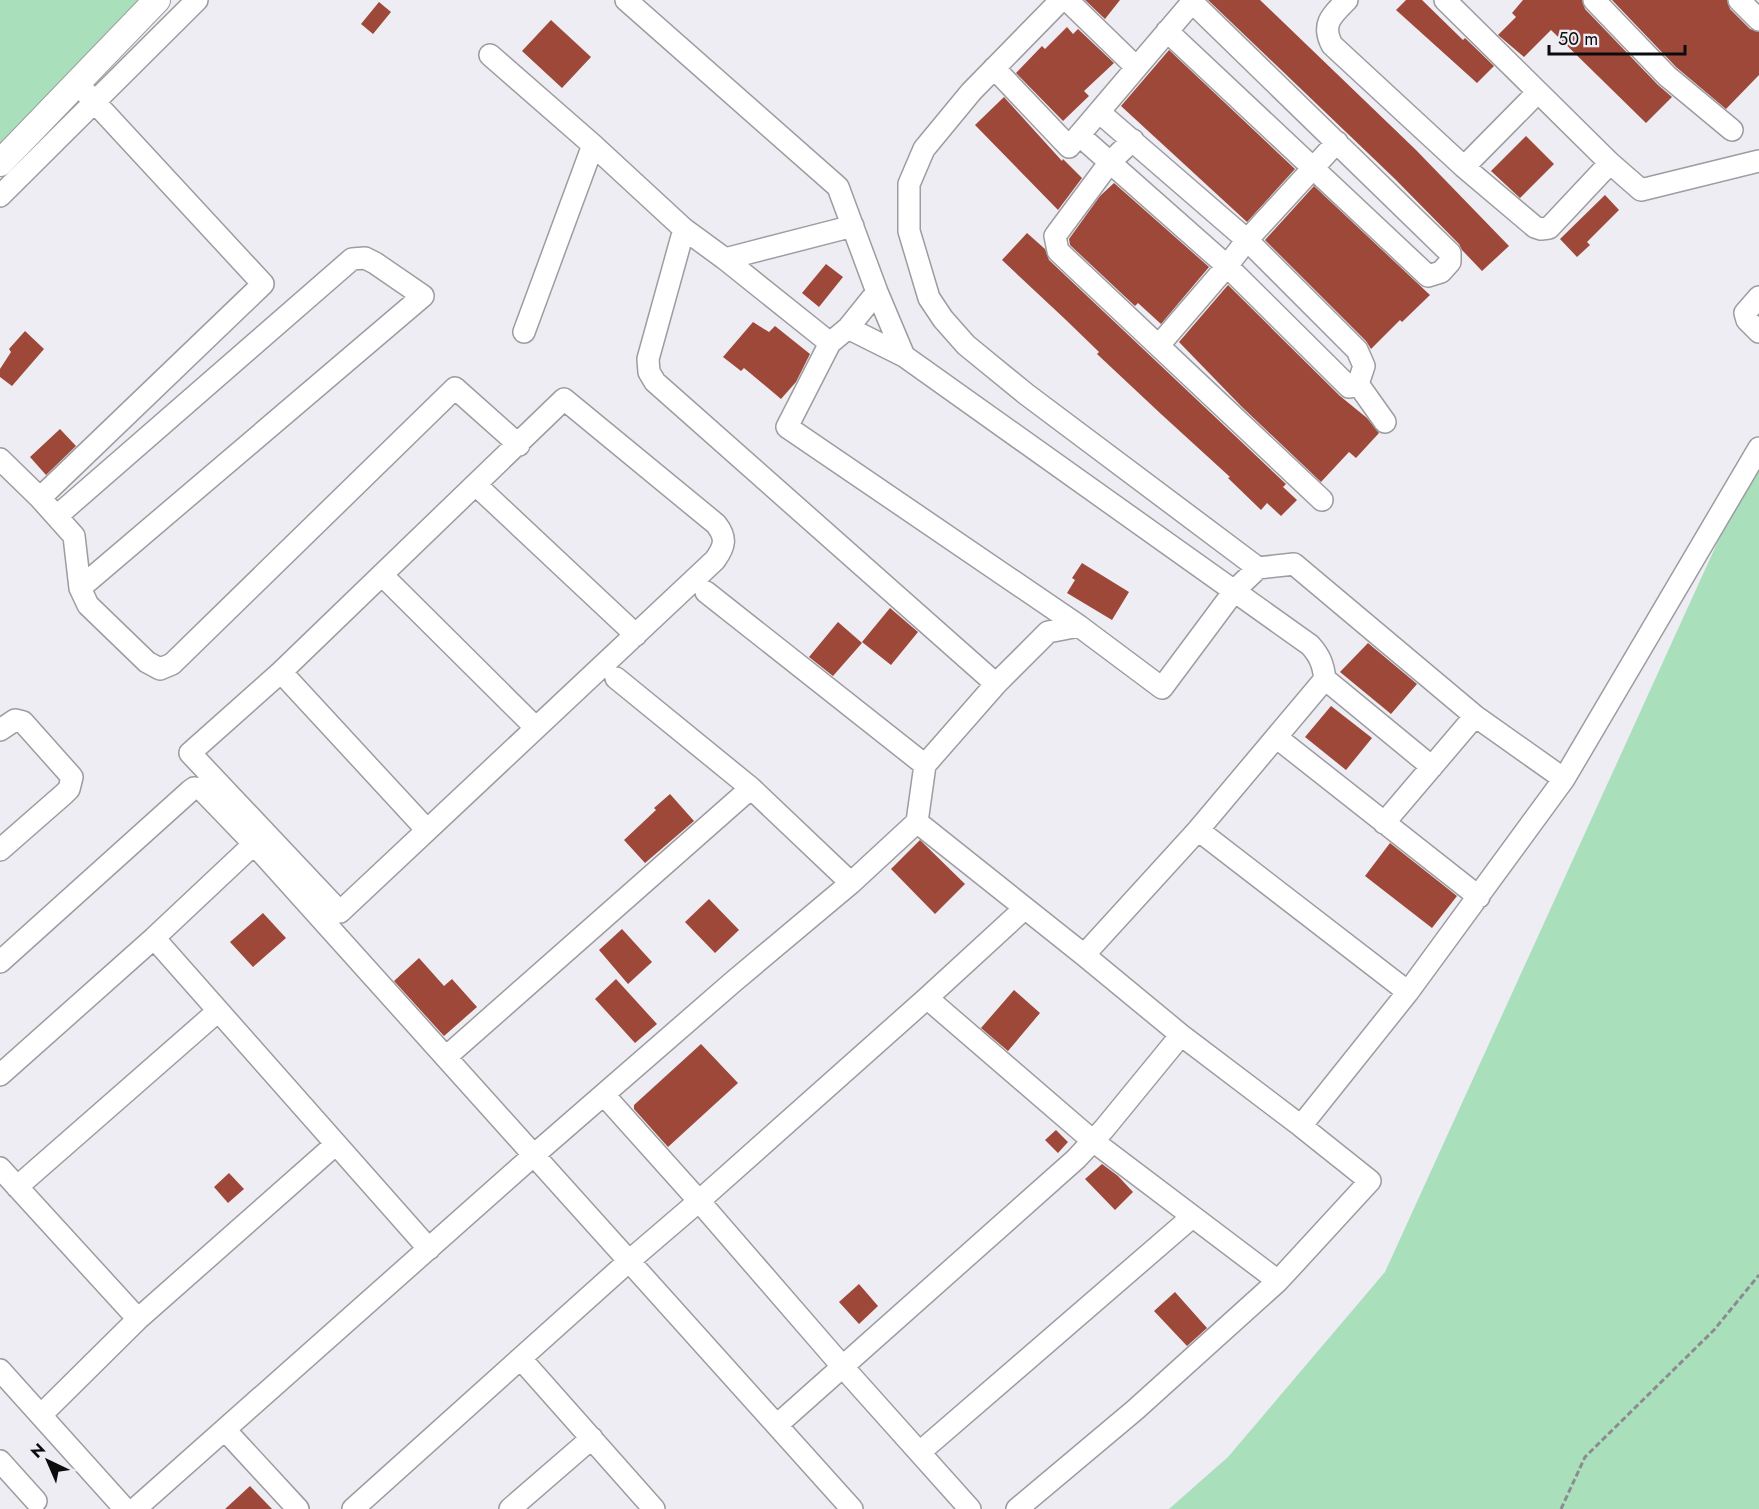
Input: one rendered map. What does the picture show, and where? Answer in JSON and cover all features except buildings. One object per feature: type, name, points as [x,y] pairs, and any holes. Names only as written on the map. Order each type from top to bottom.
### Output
[{"type":"street","points":[[0,195],[86,92],[157,0]]},
{"type":"street","points":[[0,163],[197,0]]},
{"type":"street","points":[[626,0],[838,187],[877,292],[904,356]]},
{"type":"street","points":[[1061,0],[971,92],[924,149],[909,184],[909,231],[929,298],[943,319],[966,345],[1026,394],[1258,568]]},
{"type":"street","points":[[1067,0],[1136,67]]},
{"type":"street","points":[[1347,0],[1332,15],[1328,25],[1327,36],[1332,45],[1464,167],[1531,225],[1541,229],[1549,228],[1610,163]]},
{"type":"street","points":[[1445,0],[1610,163],[1641,190],[1759,161]]},
{"type":"street","points":[[1594,0],[1667,76],[1732,130]]},
{"type":"street","points":[[1739,0],[1759,20]]},
{"type":"street","points":[[994,69],[1069,147],[1136,67],[1167,31],[1193,1],[1450,253],[1450,262],[1441,272],[1428,276],[1167,31]]},
{"type":"street","points":[[490,55],[684,229],[830,343]]},
{"type":"street","points":[[40,498],[263,284],[86,92]]},
{"type":"street","points":[[1464,167],[1538,92]]},
{"type":"street","points":[[1099,112],[1247,240],[1357,350],[1364,366],[1358,384]]},
{"type":"street","points":[[1079,135],[1227,267],[1349,387],[1358,384]]},
{"type":"street","points":[[1132,140],[1110,162],[1055,236],[1058,251],[1322,500]]},
{"type":"street","points":[[1159,345],[1227,267],[1247,240],[1337,142]]},
{"type":"street","points":[[524,332],[593,145]]},
{"type":"street","points":[[725,259],[853,226]]},
{"type":"street","points":[[684,229],[648,359],[649,372],[655,382],[996,684]]},
{"type":"street","points":[[57,516],[352,259],[365,258],[375,263],[423,296],[80,588]]},
{"type":"street","points":[[877,292],[848,328],[830,343],[787,427],[1079,626],[1162,688],[1234,591],[1258,568],[1294,564],[1475,716],[1564,779]]},
{"type":"street","points":[[1759,297],[1745,313],[1747,320],[1759,332]]},
{"type":"street","points":[[848,328],[904,356],[1310,645],[1322,662],[1324,679],[1432,767]]},
{"type":"street","points":[[1358,384],[1385,422]]},
{"type":"street","points":[[0,459],[40,498],[74,536],[80,588],[88,605],[147,662],[160,669],[166,668],[455,388],[519,445]]},
{"type":"street","points":[[564,399],[716,524],[722,532],[724,543],[715,560],[340,912],[190,753],[281,672],[519,445],[564,399]]},
{"type":"street","points":[[1301,1126],[1408,992],[1564,779],[1759,448]]},
{"type":"street","points":[[476,485],[636,635]]},
{"type":"street","points":[[382,575],[536,728]]},
{"type":"street","points":[[706,592],[925,765]]},
{"type":"street","points":[[135,1509],[226,1431],[534,1155],[851,883],[917,822],[925,765],[996,684],[1048,632],[1079,626]]},
{"type":"street","points":[[281,672],[427,830]]},
{"type":"street","points":[[616,678],[751,788],[851,883]]},
{"type":"street","points":[[1084,955],[1198,830],[1324,679]]},
{"type":"street","points":[[1384,823],[1475,716]]},
{"type":"street","points":[[0,730],[15,720],[23,722],[72,777],[69,789],[0,850]]},
{"type":"street","points":[[1276,737],[1479,897]]},
{"type":"street","points":[[0,962],[194,788],[201,789],[254,844],[852,1509]]},
{"type":"street","points":[[446,1057],[751,788]]},
{"type":"street","points":[[917,822],[1181,1035],[1301,1126],[1370,1182],[1278,1281],[1136,1410],[1017,1509]]},
{"type":"street","points":[[1198,830],[1408,992]]},
{"type":"street","points":[[0,1075],[154,938],[254,844]]},
{"type":"street","points":[[353,1509],[927,998],[1024,908]]},
{"type":"street","points":[[154,938],[429,1249]]},
{"type":"street","points":[[927,998],[1093,1141],[1278,1281]]},
{"type":"street","points":[[17,1187],[218,1011]]},
{"type":"street","points":[[777,1425],[1067,1167],[1093,1141],[1181,1035]]},
{"type":"street","points":[[604,1095],[970,1509]]},
{"type":"street","points":[[41,1415],[138,1319],[336,1144]]},
{"type":"street","points":[[0,1168],[138,1319]]},
{"type":"street","points":[[920,1452],[1192,1217]]},
{"type":"street","points":[[521,1359],[654,1509]]},
{"type":"street","points":[[0,1370],[125,1509]]},
{"type":"street","points":[[226,1431],[298,1509]]},
{"type":"street","points":[[510,1509],[592,1438]]},
{"type":"street","points":[[0,1461],[36,1501]]},
{"type":"path","points":[[1562,1509],[1585,1457],[1714,1330],[1759,1275]]},
{"type":"green space","points":[[0,0],[148,0],[0,156]]},
{"type":"green space","points":[[1759,460],[1759,1509],[1169,1509],[1228,1457],[1385,1272],[1719,539]]}]
